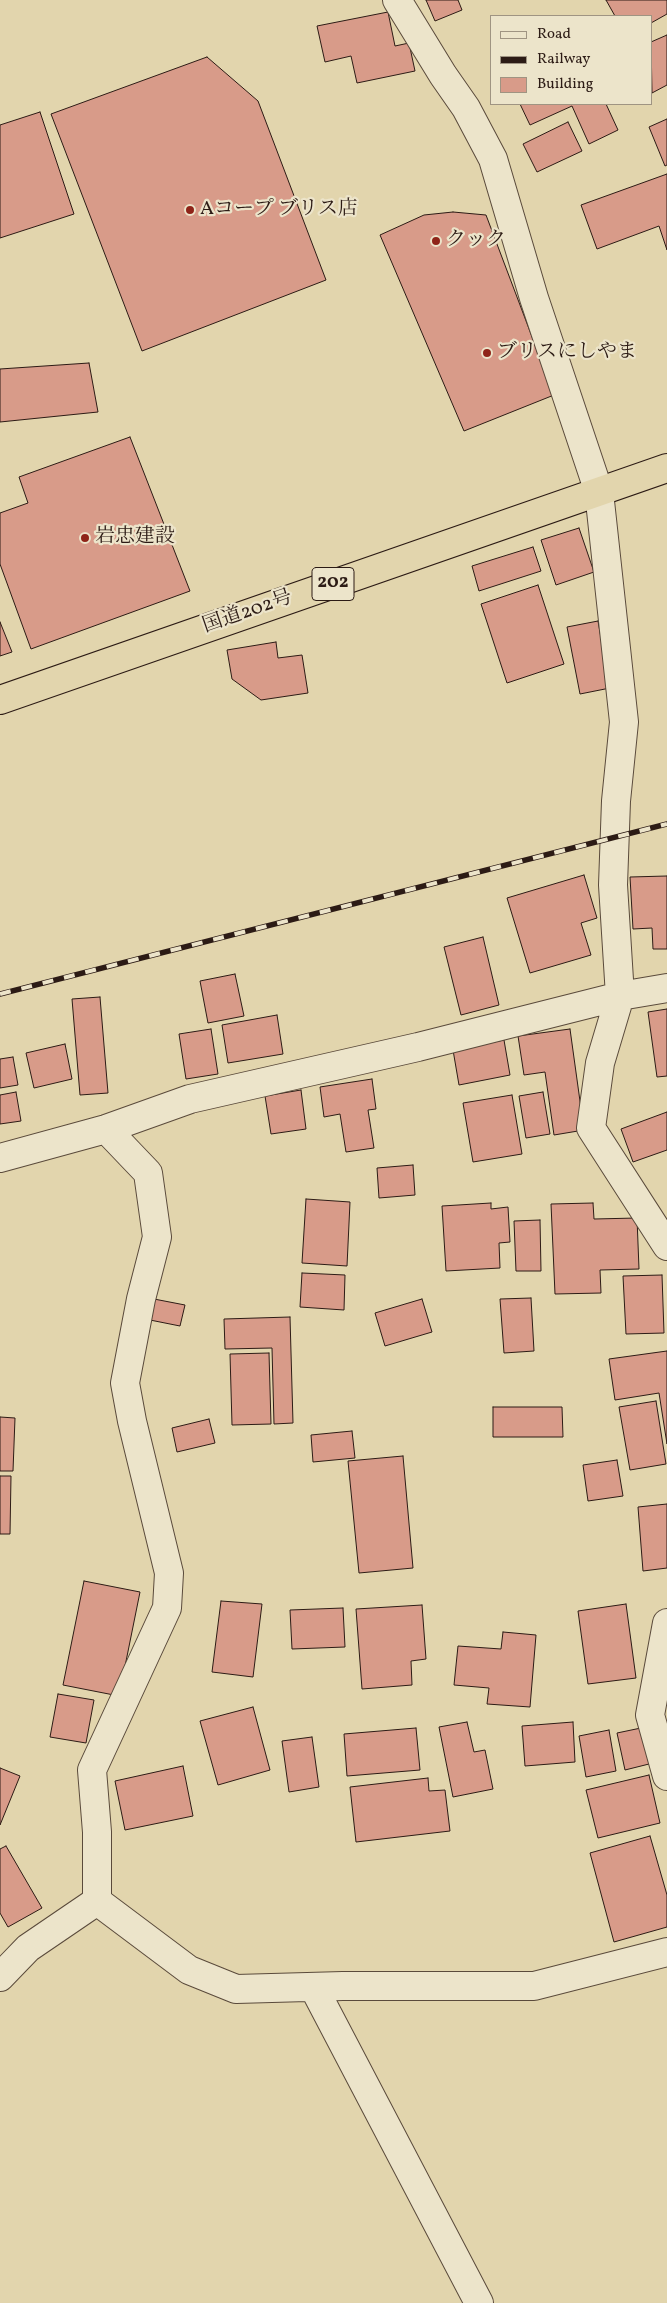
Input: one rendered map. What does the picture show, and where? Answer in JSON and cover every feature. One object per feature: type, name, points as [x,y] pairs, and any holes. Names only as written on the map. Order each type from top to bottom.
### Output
[{"type":"highway","name":"国道202号","points":[[0,700],[667,468]]},
{"type":"street","points":[[397,0],[443,76],[466,108],[493,159],[534,298],[600,492],[624,722],[616,801],[613,885],[620,996],[600,1063],[591,1128],[667,1246]]},
{"type":"street","points":[[0,1158],[106,1129],[190,1099],[418,1047],[620,996],[667,988]]},
{"type":"street","points":[[97,1901],[97,1832],[92,1770],[167,1608],[169,1573],[132,1421],[126,1383],[141,1299],[157,1238],[148,1173],[106,1129]]},
{"type":"street","points":[[667,1623],[650,1715],[667,1776]]},
{"type":"street","points":[[0,1977],[28,1948],[97,1901]]},
{"type":"street","points":[[97,1901],[189,1970],[236,1989],[343,1986],[534,1986],[667,1952]]},
{"type":"street","points":[[314,1988],[480,2303]]},
{"type":"building","points":[[426,0],[458,0],[462,10],[435,21]]},
{"type":"building","points":[[606,0],[667,0],[667,14],[652,22],[652,15],[614,15]]},
{"type":"building","points":[[388,12],[395,46],[409,43],[415,71],[357,83],[351,56],[325,62],[317,26]]},
{"type":"building","points":[[667,35],[667,85],[652,93],[652,42]]},
{"type":"building","points":[[207,57],[258,101],[326,280],[142,351],[51,114]]},
{"type":"building","points":[[520,105],[606,105],[618,130],[589,144],[572,106],[530,125]]},
{"type":"building","points":[[40,112],[74,214],[0,238],[0,125]]},
{"type":"building","points":[[667,119],[667,165],[665,166],[649,127]]},
{"type":"building","points":[[568,122],[582,151],[537,172],[523,144]]},
{"type":"building","points":[[667,174],[667,250],[659,226],[597,249],[581,205]]},
{"type":"building","points":[[453,212],[486,215],[554,395],[464,431],[380,235],[424,215]]},
{"type":"building","points":[[89,363],[98,412],[0,422],[0,369]]},
{"type":"building","name":"岩忠建設","points":[[130,437],[190,591],[31,649],[0,564],[0,513],[28,503],[19,477]]},
{"type":"building","points":[[579,528],[594,572],[556,585],[541,540]]},
{"type":"building","points":[[533,547],[541,571],[479,591],[472,566]]},
{"type":"building","points":[[538,585],[564,664],[507,683],[481,604]]},
{"type":"building","points":[[598,621],[610,688],[580,694],[567,627]]},
{"type":"building","points":[[0,622],[12,652],[0,656]]},
{"type":"building","points":[[276,642],[278,658],[302,655],[308,693],[261,700],[232,679],[227,650]]},
{"type":"building","points":[[584,875],[597,918],[581,923],[591,955],[530,973],[507,898]]},
{"type":"building","points":[[667,876],[667,949],[653,949],[652,928],[633,929],[630,877]]},
{"type":"building","points":[[483,937],[499,1005],[461,1015],[444,947]]},
{"type":"building","points":[[235,974],[244,1016],[208,1023],[200,981]]},
{"type":"building","points":[[100,997],[108,1093],[80,1095],[72,999]]},
{"type":"building","points":[[667,1009],[667,1076],[657,1077],[648,1012]]},
{"type":"building","points":[[277,1015],[283,1054],[228,1063],[222,1025]]},
{"type":"building","points":[[211,1029],[218,1074],[186,1079],[179,1034]]},
{"type":"building","points":[[570,1029],[584,1130],[554,1135],[545,1072],[524,1075],[518,1036]]},
{"type":"building","points":[[504,1040],[510,1075],[459,1085],[453,1050]]},
{"type":"building","points":[[65,1044],[72,1079],[34,1088],[26,1053]]},
{"type":"building","points":[[13,1057],[18,1085],[0,1088],[0,1059]]},
{"type":"building","points":[[372,1079],[376,1109],[368,1110],[374,1148],[346,1152],[340,1114],[324,1117],[320,1087]]},
{"type":"building","points":[[301,1090],[306,1129],[271,1134],[265,1096]]},
{"type":"building","points":[[16,1092],[21,1121],[0,1124],[0,1095]]},
{"type":"building","points":[[543,1092],[550,1134],[526,1138],[519,1096]]},
{"type":"building","points":[[512,1095],[522,1154],[473,1162],[463,1103]]},
{"type":"building","points":[[667,1112],[667,1150],[633,1162],[621,1129]]},
{"type":"building","points":[[413,1165],[415,1195],[379,1198],[377,1168]]},
{"type":"building","points":[[306,1199],[350,1202],[347,1266],[302,1263]]},
{"type":"building","points":[[491,1203],[491,1209],[508,1207],[510,1242],[499,1243],[500,1268],[446,1271],[442,1206]]},
{"type":"building","points":[[593,1203],[594,1219],[637,1218],[639,1269],[600,1270],[601,1293],[555,1294],[551,1204]]},
{"type":"building","points":[[540,1220],[541,1271],[516,1271],[514,1221]]},
{"type":"building","points":[[302,1273],[345,1275],[344,1310],[300,1307]]},
{"type":"building","points":[[662,1275],[664,1333],[626,1334],[623,1276]]},
{"type":"building","points":[[531,1298],[534,1351],[504,1353],[500,1299]]},
{"type":"building","points":[[154,1299],[185,1305],[180,1326],[150,1320]]},
{"type":"building","points":[[422,1299],[432,1332],[385,1346],[375,1313]]},
{"type":"building","points":[[290,1317],[293,1423],[274,1424],[272,1348],[225,1349],[224,1319]]},
{"type":"building","points":[[667,1351],[667,1444],[659,1393],[615,1400],[609,1359]]},
{"type":"building","points":[[269,1353],[271,1424],[232,1425],[230,1354]]},
{"type":"building","points":[[656,1401],[666,1464],[630,1470],[619,1407]]},
{"type":"building","points":[[493,1407],[562,1407],[563,1437],[493,1437]]},
{"type":"building","points":[[0,1417],[15,1418],[13,1471],[0,1471]]},
{"type":"building","points":[[209,1419],[215,1443],[177,1452],[172,1428]]},
{"type":"building","points":[[352,1431],[355,1458],[313,1462],[311,1435]]},
{"type":"building","points":[[403,1456],[413,1568],[359,1573],[348,1461]]},
{"type":"building","points":[[617,1460],[623,1496],[588,1501],[583,1465]]},
{"type":"building","points":[[0,1476],[11,1476],[10,1534],[0,1534]]},
{"type":"building","points":[[667,1504],[667,1568],[643,1571],[638,1507]]},
{"type":"building","points":[[84,1581],[140,1592],[119,1696],[63,1685]]},
{"type":"building","points":[[221,1601],[262,1604],[253,1677],[212,1672]]},
{"type":"building","points":[[626,1604],[636,1678],[588,1684],[578,1611]]},
{"type":"building","points":[[422,1605],[426,1659],[411,1661],[412,1685],[362,1689],[356,1609]]},
{"type":"building","points":[[343,1608],[345,1647],[292,1649],[290,1610]]},
{"type":"building","points":[[503,1632],[536,1635],[530,1707],[487,1704],[489,1688],[454,1685],[458,1646],[501,1649]]},
{"type":"building","points":[[58,1694],[94,1700],[86,1743],[50,1737]]},
{"type":"building","points":[[253,1707],[270,1770],[218,1785],[200,1721]]},
{"type":"building","points":[[467,1722],[474,1752],[485,1750],[493,1789],[453,1797],[439,1727]]},
{"type":"building","points":[[573,1722],[575,1762],[525,1766],[522,1726]]},
{"type":"building","points":[[416,1728],[420,1770],[347,1776],[344,1734]]},
{"type":"building","points":[[641,1728],[649,1764],[625,1770],[617,1733]]},
{"type":"building","points":[[609,1730],[616,1771],[586,1777],[579,1736]]},
{"type":"building","points":[[312,1737],[319,1787],[289,1792],[282,1741]]},
{"type":"building","points":[[183,1766],[193,1816],[125,1830],[115,1781]]},
{"type":"building","points":[[0,1768],[20,1776],[0,1825]]},
{"type":"building","points":[[649,1775],[660,1823],[598,1838],[586,1790]]},
{"type":"building","points":[[428,1778],[429,1791],[445,1790],[450,1831],[356,1842],[350,1787]]},
{"type":"building","points":[[650,1836],[667,1895],[667,1927],[614,1942],[590,1853]]},
{"type":"building","points":[[6,1846],[42,1908],[8,1927],[0,1913],[0,1849]]},
{"type":"railway","points":[[0,994],[667,824]]},
{"type":"place","name":"Aコープ ブリス店","points":[[190,210]]},
{"type":"place","name":"クック","points":[[436,241]]},
{"type":"place","name":"ブリスにしやま","points":[[487,353]]},
{"type":"place","name":"岩忠建設","points":[[85,538]]}]
